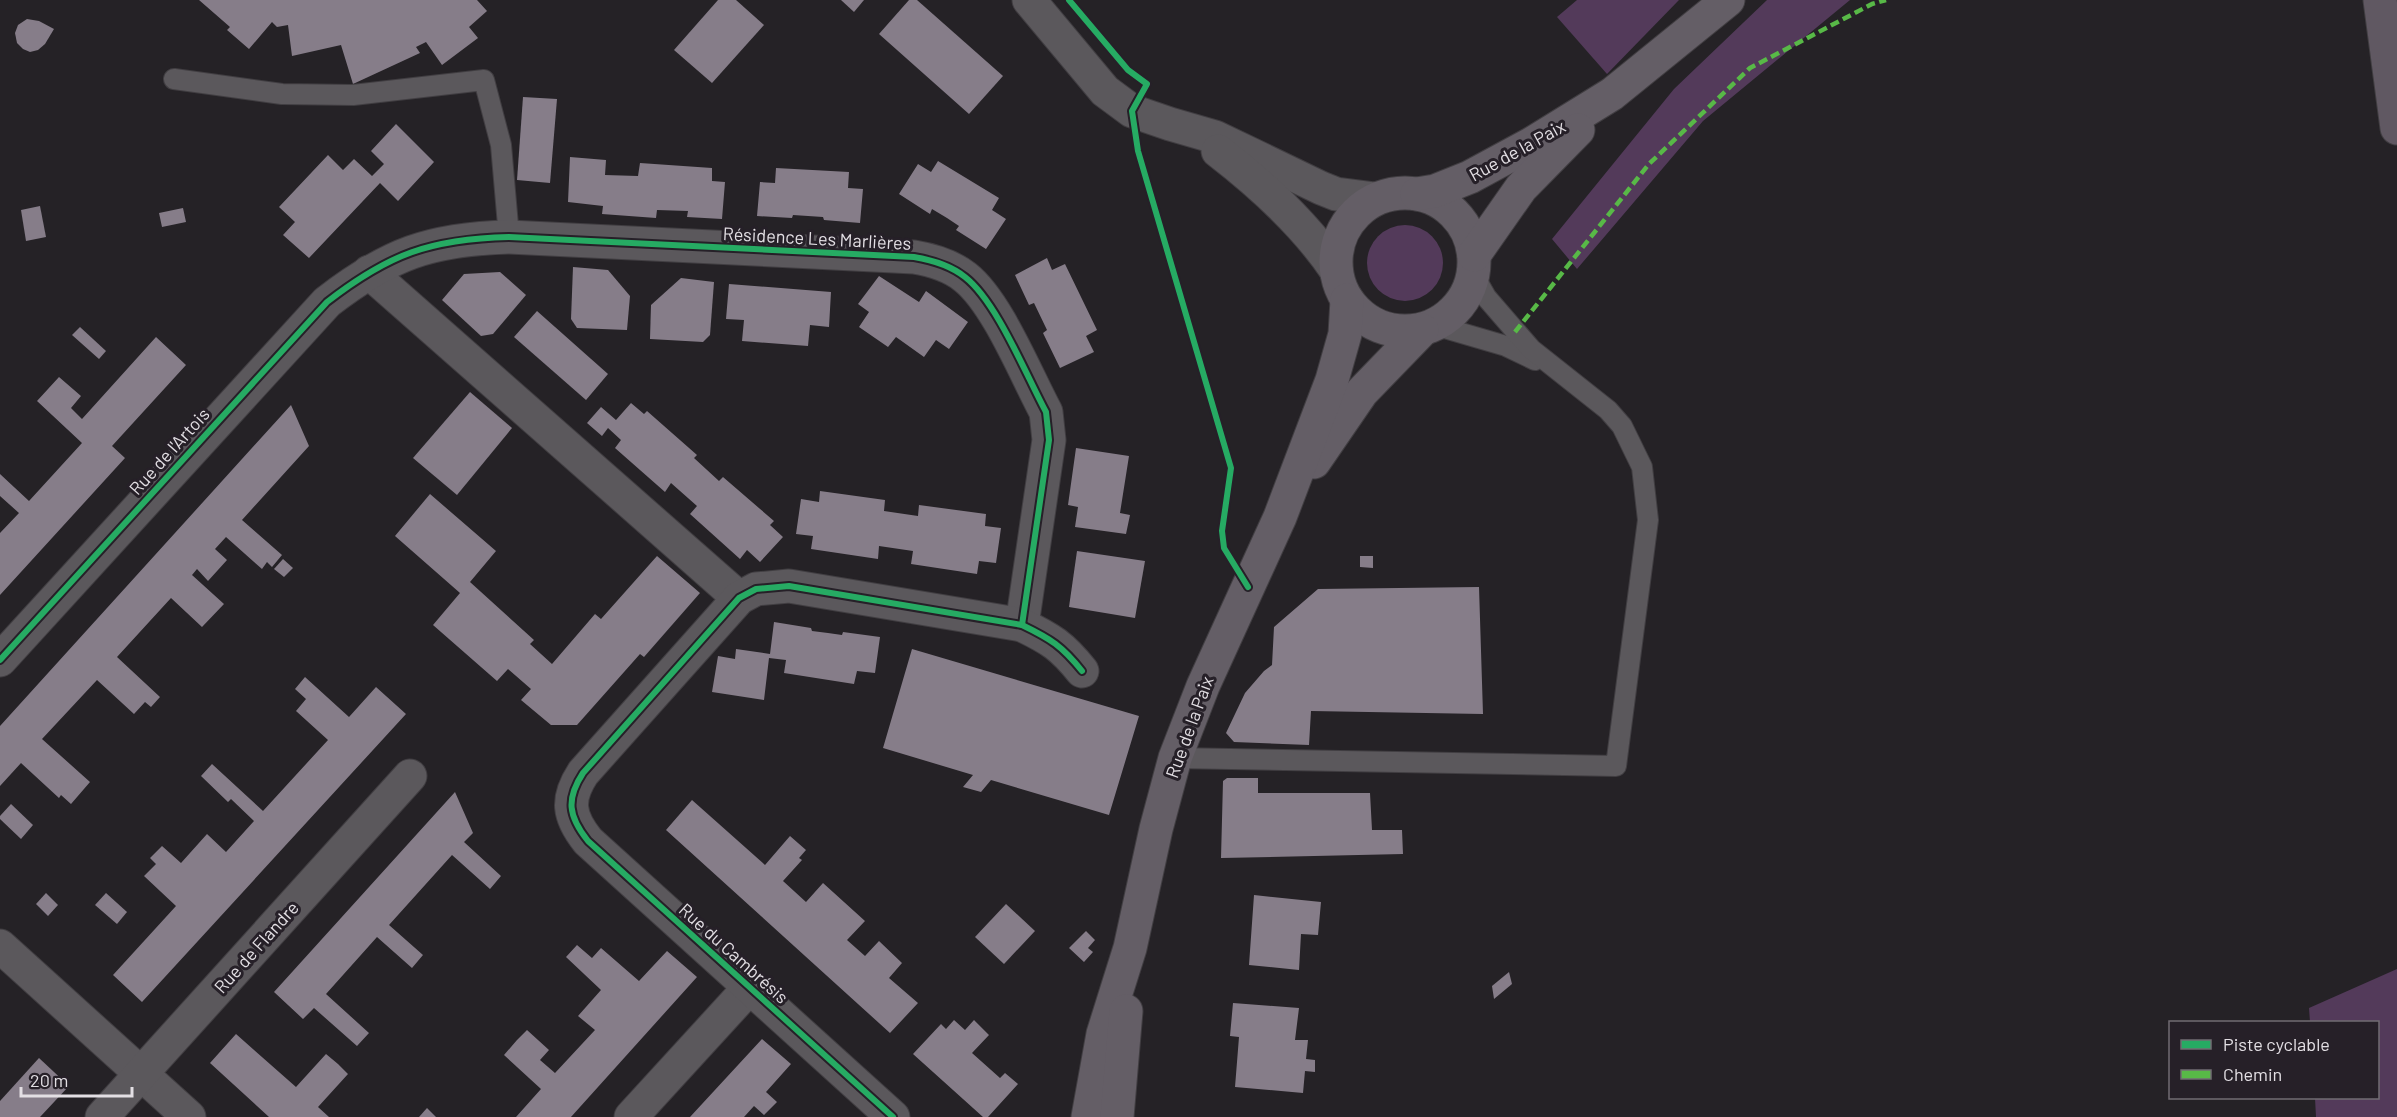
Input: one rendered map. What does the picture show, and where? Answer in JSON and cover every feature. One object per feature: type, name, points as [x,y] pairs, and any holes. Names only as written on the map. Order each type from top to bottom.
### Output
[{"type":"highway","points":[[2380,0],[2397,128]]},
{"type":"main road","name":"Rue de la Paix","points":[[1474,264],[1521,188],[1612,94],[1728,0]]},
{"type":"main road","name":"Rue de la Paix","points":[[1417,194],[1435,191],[1470,177],[1531,144],[1612,94]]},
{"type":"main road","points":[[1396,193],[1417,194],[1438,201],[1456,215],[1468,234],[1474,264],[1471,285],[1453,313],[1428,328],[1398,331],[1374,324],[1354,310],[1341,285],[1336,248],[1344,228],[1358,212],[1375,200],[1396,193]]},
{"type":"main road","name":"Rue de la Paix","points":[[1088,1117],[1103,1034],[1130,948],[1158,820],[1175,758],[1203,686],[1280,517],[1340,354],[1345,334],[1341,285]]},
{"type":"main road","name":"Rue de la Paix","points":[[1280,517],[1324,445],[1362,392],[1428,328]]},
{"type":"main road","name":"Rue de la Paix","points":[[1117,1117],[1130,948]]},
{"type":"street","points":[[1029,0],[1105,91],[1132,111],[1215,137],[1336,194],[1375,200]]},
{"type":"street","points":[[1170,124],[1206,143],[1236,166],[1307,232],[1341,285]]},
{"type":"street","name":"Résidence Les Marlières","points":[[369,272],[402,256],[444,242],[467,238],[509,237],[914,257],[933,261],[964,276],[989,303],[1046,412],[1049,426],[1049,440],[1022,625]]},
{"type":"street","points":[[369,272],[739,598],[756,589],[789,586],[1022,625],[1049,638],[1065,650],[1082,671]]},
{"type":"street","name":"Rue de l'Artois","points":[[0,660],[306,322],[327,302],[369,272]]},
{"type":"street","name":"Rue du Cambrésis","points":[[739,598],[583,772],[574,788],[571,801],[577,827],[588,841],[893,1117]]},
{"type":"street","name":"Rue de Flandre","points":[[102,1117],[410,776]]},
{"type":"street","points":[[0,946],[189,1117]]},
{"type":"street","points":[[631,1117],[750,987]]},
{"type":"lane","points":[[174,79],[282,94],[353,95],[484,80],[501,145],[509,237]]},
{"type":"lane","points":[[1175,758],[1616,766],[1648,520],[1642,467],[1622,426],[1608,410],[1532,349],[1499,314],[1485,297],[1474,264]]},
{"type":"lane","points":[[1428,328],[1506,346],[1556,370]]},
{"type":"shaded area","points":[[1577,0],[1679,0],[1607,74],[1557,17]]},
{"type":"shaded area","points":[[1767,0],[1850,0],[1703,121],[1577,269],[1552,239],[1674,89]]},
{"type":"shaded area","points":[[1398,225],[1412,225],[1426,231],[1437,242],[1443,256],[1440,278],[1432,290],[1412,301],[1398,301],[1384,295],[1373,284],[1367,270],[1367,256],[1373,242],[1384,231]]},
{"type":"shaded area","points":[[2397,969],[2397,1117],[2316,1117],[2315,1099],[2379,1099],[2379,1021],[2310,1021],[2309,1008]]},
{"type":"building","points":[[199,0],[477,0],[487,11],[469,27],[478,38],[442,65],[426,42],[416,47],[420,53],[353,84],[341,45],[292,56],[288,25],[277,27],[272,22],[249,49],[227,30],[230,27]]},
{"type":"building","points":[[718,0],[736,0],[764,25],[712,83],[674,50]]},
{"type":"building","points":[[841,0],[864,0],[854,12]]},
{"type":"building","points":[[909,0],[917,0],[1003,76],[969,114],[879,34]]},
{"type":"building","points":[[27,19],[39,21],[54,29],[45,44],[38,50],[30,52],[17,43],[15,33],[18,25]]},
{"type":"building","points":[[523,97],[557,99],[550,183],[517,180]]},
{"type":"building","points":[[396,124],[434,162],[398,201],[380,183],[309,258],[283,235],[295,222],[279,207],[328,155],[343,170],[354,159],[372,176],[384,164],[371,151]]},
{"type":"building","points":[[570,157],[606,160],[605,175],[638,176],[640,163],[712,168],[712,181],[725,182],[722,219],[687,217],[688,211],[657,210],[656,218],[602,214],[603,206],[568,202]]},
{"type":"building","points":[[938,161],[999,198],[992,210],[1006,219],[986,249],[956,230],[959,226],[947,218],[932,209],[930,214],[899,194],[918,164],[931,172]]},
{"type":"building","points":[[776,168],[849,172],[848,188],[863,189],[860,223],[824,220],[823,217],[757,216],[760,182],[775,183]]},
{"type":"building","points":[[40,206],[46,237],[26,241],[21,210]]},
{"type":"building","points":[[183,208],[186,222],[162,227],[159,213]]},
{"type":"building","points":[[1047,258],[1052,270],[1065,264],[1097,330],[1086,336],[1094,352],[1060,368],[1043,333],[1047,330],[1034,303],[1029,305],[1015,275]]},
{"type":"building","points":[[573,267],[608,270],[630,296],[627,330],[577,328],[571,319]]},
{"type":"building","points":[[500,272],[526,295],[493,334],[481,336],[442,300],[464,274]]},
{"type":"building","points":[[879,276],[919,302],[926,291],[968,322],[949,349],[936,340],[924,357],[896,337],[888,347],[859,327],[869,312],[858,304]]},
{"type":"building","points":[[681,278],[714,282],[710,335],[703,342],[650,339],[651,305]]},
{"type":"building","points":[[729,284],[831,292],[829,327],[810,325],[808,346],[742,341],[744,320],[726,319]]},
{"type":"building","points":[[537,311],[608,374],[586,400],[514,337]]},
{"type":"building","points":[[80,327],[106,351],[99,359],[72,335]]},
{"type":"building","points":[[156,337],[186,365],[112,446],[125,458],[0,595],[0,533],[19,513],[0,496],[0,474],[29,501],[82,443],[37,401],[59,377],[81,396],[71,408],[82,419]]},
{"type":"building","points":[[470,392],[512,428],[457,495],[413,458]]},
{"type":"building","points":[[631,403],[644,414],[647,411],[697,455],[694,458],[719,481],[723,477],[774,521],[770,525],[783,537],[760,562],[747,550],[740,559],[690,514],[697,506],[671,483],[665,492],[615,448],[621,440],[608,428],[602,436],[587,423],[601,407],[616,420]]},
{"type":"building","points":[[291,405],[309,446],[242,520],[282,555],[272,567],[267,562],[262,569],[226,537],[215,549],[227,560],[208,581],[197,569],[192,575],[224,604],[202,627],[171,598],[117,657],[160,697],[151,707],[145,702],[134,714],[97,680],[42,739],[90,782],[71,804],[61,795],[59,798],[21,763],[0,786],[0,726]]},
{"type":"building","points":[[1076,448],[1129,456],[1120,513],[1130,515],[1126,534],[1075,527],[1078,507],[1068,505]]},
{"type":"building","points":[[820,491],[885,500],[884,511],[918,516],[919,505],[986,514],[985,526],[1001,528],[996,563],[979,561],[977,574],[911,564],[913,551],[879,546],[878,559],[811,549],[813,536],[796,534],[801,499],[819,502]]},
{"type":"building","points":[[430,494],[496,551],[470,582],[534,640],[530,644],[552,664],[595,614],[601,619],[657,556],[700,593],[644,657],[640,654],[577,725],[551,725],[521,700],[531,689],[508,669],[497,681],[433,625],[460,593],[395,536]]},
{"type":"building","points":[[1077,551],[1145,561],[1135,618],[1069,607]]},
{"type":"building","points":[[1360,556],[1373,556],[1373,568],[1360,567]]},
{"type":"building","points":[[283,559],[293,568],[284,577],[274,569]]},
{"type":"building","points":[[1479,587],[1483,714],[1311,711],[1309,745],[1234,742],[1226,733],[1245,693],[1272,665],[1274,627],[1318,589]]},
{"type":"building","points":[[774,622],[811,628],[812,631],[880,637],[875,673],[857,671],[854,684],[784,673],[786,660],[769,658],[764,700],[712,692],[718,656],[735,659],[736,649],[770,654]]},
{"type":"building","points":[[912,649],[1139,716],[1109,815],[991,780],[981,792],[963,787],[973,775],[883,748]]},
{"type":"building","points":[[305,677],[349,717],[376,687],[406,714],[142,1002],[113,975],[176,906],[144,876],[156,864],[150,858],[162,846],[181,863],[207,834],[226,852],[254,821],[231,799],[228,802],[201,776],[212,764],[263,811],[328,740],[296,711],[306,699],[295,689]]},
{"type":"building","points":[[1227,778],[1258,778],[1258,793],[1370,793],[1372,830],[1402,830],[1403,854],[1221,858],[1223,781]]},
{"type":"building","points":[[455,792],[473,833],[464,842],[501,876],[490,889],[452,855],[389,925],[423,955],[412,968],[377,937],[326,994],[369,1033],[357,1046],[314,1008],[303,1019],[274,992]]},
{"type":"building","points":[[692,800],[765,865],[790,836],[806,850],[799,858],[802,860],[783,881],[806,902],[823,883],[865,921],[847,940],[865,956],[879,941],[902,963],[889,978],[918,1003],[890,1033],[666,830]]},
{"type":"building","points":[[11,804],[33,825],[21,839],[0,819]]},
{"type":"building","points":[[46,893],[58,905],[48,916],[36,904]]},
{"type":"building","points":[[106,893],[127,912],[117,924],[95,905]]},
{"type":"building","points":[[1254,895],[1321,902],[1318,935],[1301,934],[1299,970],[1249,965]]},
{"type":"building","points":[[1006,904],[1035,931],[1004,964],[975,937]]},
{"type":"building","points":[[1086,931],[1095,940],[1088,948],[1093,952],[1084,962],[1069,948]]},
{"type":"building","points":[[577,945],[592,958],[601,948],[639,981],[667,951],[697,977],[571,1117],[516,1117],[541,1089],[504,1055],[517,1040],[527,1030],[549,1050],[540,1060],[555,1073],[595,1030],[578,1016],[601,990],[566,957]]},
{"type":"building","points":[[1509,972],[1512,984],[1494,999],[1492,986]]},
{"type":"building","points":[[1233,1003],[1299,1008],[1295,1040],[1308,1040],[1306,1059],[1315,1060],[1315,1072],[1305,1071],[1303,1093],[1235,1087],[1239,1037],[1230,1036]]},
{"type":"building","points":[[954,1020],[965,1030],[974,1020],[989,1035],[972,1053],[1000,1078],[1005,1073],[1018,1084],[988,1117],[983,1117],[913,1054],[941,1024],[946,1029]]},
{"type":"building","points":[[236,1034],[296,1087],[326,1054],[338,1064],[348,1074],[318,1107],[329,1117],[269,1117],[210,1063]]},
{"type":"building","points":[[762,1039],[791,1064],[766,1092],[777,1102],[764,1115],[754,1106],[744,1117],[690,1117]]},
{"type":"building","points":[[39,1058],[69,1086],[40,1117],[0,1117],[0,1101]]},
{"type":"building","points":[[427,1108],[436,1117],[419,1117]]},
{"type":"marked path","points":[[1515,332],[1649,164],[1750,68],[1872,4],[1886,0]]},
{"type":"cycle path","points":[[1069,0],[1128,70],[1147,84],[1132,111],[1138,151],[1231,468],[1222,531],[1224,548],[1248,587]]},
{"type":"cycle path","points":[[0,660],[327,302],[370,272],[412,252],[456,241],[509,237],[914,257],[941,264],[965,277],[977,288],[999,321],[1046,412],[1049,440],[1022,625]]},
{"type":"cycle path","points":[[893,1117],[588,841],[573,815],[574,791],[583,773],[739,598],[756,589],[789,586],[1022,625],[1055,644],[1082,671]]}]
